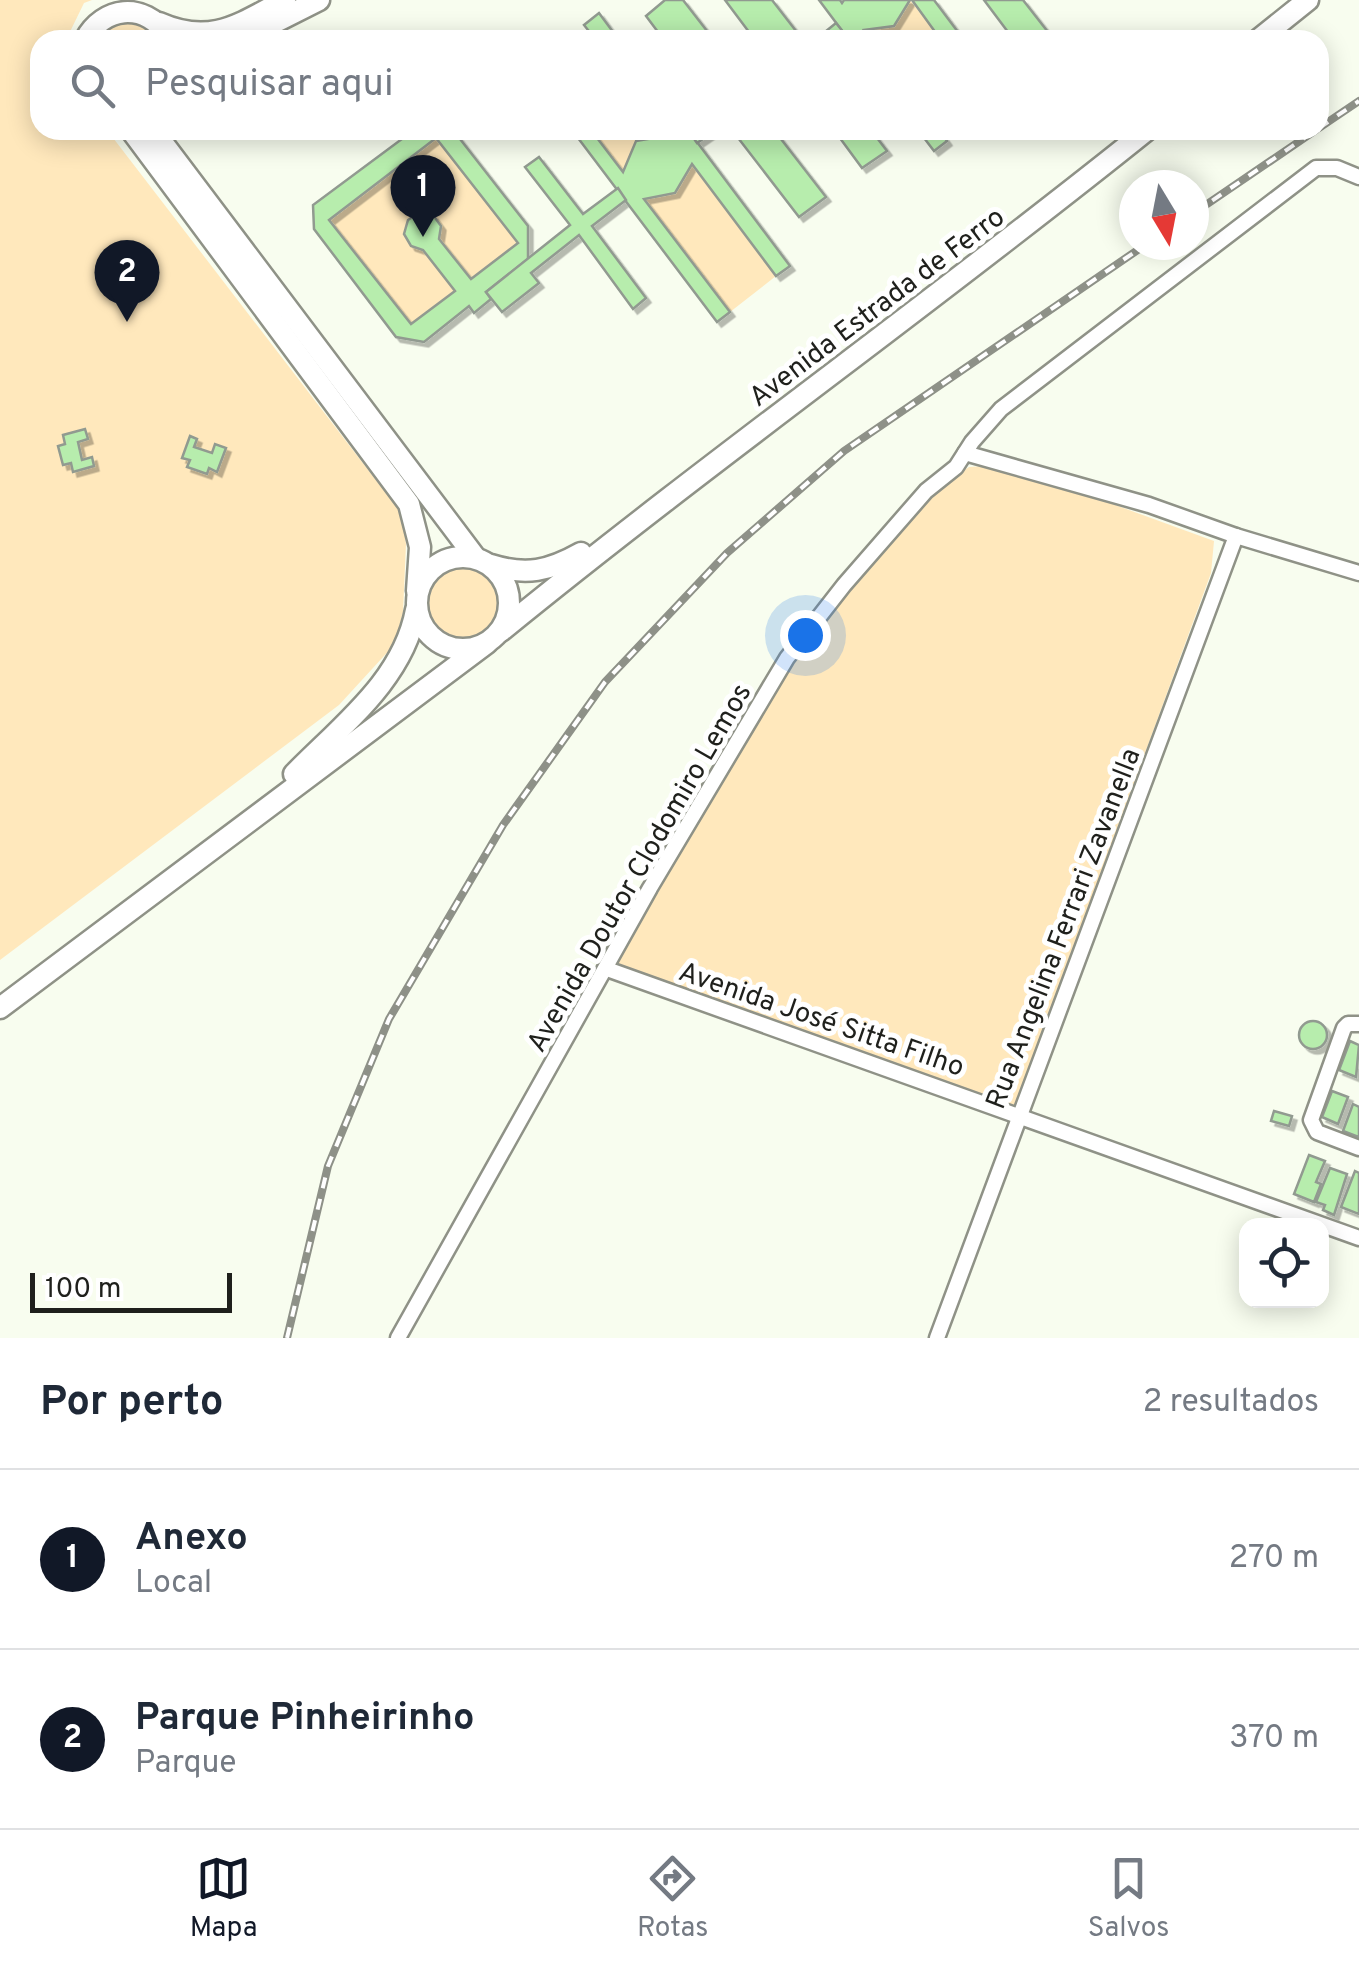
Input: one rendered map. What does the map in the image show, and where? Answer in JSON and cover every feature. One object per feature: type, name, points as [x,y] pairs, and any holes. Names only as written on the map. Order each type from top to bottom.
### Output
[{"type":"main road","points":[[222,30],[285,0]]},
{"type":"main road","points":[[260,30],[319,0]]},
{"type":"main road","points":[[1270,30],[1308,0]]},
{"type":"main road","points":[[91,30],[96,22],[111,14],[128,11],[144,14],[162,30]]},
{"type":"main road","points":[[138,140],[408,504],[420,547],[417,600],[423,627],[435,640],[452,648],[470,649],[494,637],[509,614],[510,596],[504,579],[483,561],[161,140]]},
{"type":"main road","name":"Avenida Estrada de Ferro","points":[[0,1008],[494,637],[635,522],[1034,221],[1134,140]]},
{"type":"main road","name":"Avenida Estrada de Ferro","points":[[247,822],[393,671],[412,632],[425,575],[439,563],[456,556],[515,572],[540,572],[563,564],[635,522]]},
{"type":"street","name":"Avenida Doutor Clodomiro Lemos","points":[[398,1338],[650,888],[787,658],[869,556],[926,491],[956,467],[1001,408],[1316,168],[1326,165],[1359,177]]},
{"type":"street","points":[[965,453],[1149,505],[1359,573]]},
{"type":"street","name":"Rua Angelina Ferrari Zavanella","points":[[937,1338],[1236,536]]},
{"type":"street","name":"Avenida José Sitta Filho","points":[[607,970],[1359,1238]]},
{"type":"street","points":[[1359,1024],[1344,1028],[1311,1120],[1316,1132],[1359,1148]]},
{"type":"shaded area","points":[[0,0],[92,0],[84,3],[71,30],[30,30],[30,140],[115,140],[402,514],[406,544],[403,612],[395,644],[339,705],[0,960]]},
{"type":"shaded area","points":[[910,0],[933,30],[870,30],[894,26]]},
{"type":"shaded area","points":[[113,20],[143,20],[154,30],[103,30]]},
{"type":"shaded area","points":[[438,140],[518,243],[471,279],[439,239],[441,226],[433,215],[420,212],[408,219],[404,234],[411,246],[423,250],[455,291],[411,324],[329,220]]},
{"type":"shaded area","points":[[599,140],[642,140],[636,141],[623,172]]},
{"type":"shaded area","points":[[692,164],[776,276],[730,312],[644,199],[675,193]]},
{"type":"shaded area","points":[[985,466],[1107,502],[1214,541],[1211,573],[1015,1108],[615,965],[653,892],[811,630],[943,484],[969,467]]},
{"type":"shaded area","points":[[462,566],[488,577],[499,603],[488,629],[462,640],[436,629],[425,603],[436,577]]},
{"type":"building","points":[[665,0],[683,0],[706,30],[656,30],[646,16]]},
{"type":"building","points":[[725,0],[772,0],[795,30],[748,30]]},
{"type":"building","points":[[819,0],[910,0],[894,26],[842,30]]},
{"type":"building","points":[[912,0],[934,0],[956,30],[934,30]]},
{"type":"building","points":[[984,0],[1023,0],[1046,30],[1006,30]]},
{"type":"building","points":[[599,13],[612,30],[588,30],[584,25]]},
{"type":"building","points":[[401,140],[433,140],[329,220],[411,324],[455,291],[423,250],[411,246],[404,234],[408,220],[420,212],[433,215],[441,226],[439,239],[471,279],[518,243],[438,140],[461,140],[528,226],[528,259],[486,292],[491,299],[474,313],[469,306],[424,342],[396,337],[314,229],[313,205]]},
{"type":"building","points":[[580,140],[599,140],[623,172],[636,141],[696,140],[790,266],[776,276],[692,164],[675,193],[644,199],[730,312],[717,322]]},
{"type":"building","points":[[740,140],[782,140],[826,197],[799,217]]},
{"type":"building","points":[[841,140],[879,140],[887,151],[862,168]]},
{"type":"building","points":[[926,140],[946,140],[947,141],[934,151]]},
{"type":"building","points":[[539,157],[583,214],[618,188],[626,200],[592,226],[646,298],[633,309],[579,235],[531,273],[539,283],[502,312],[486,292],[570,225],[525,167]]},
{"type":"building","points":[[85,429],[88,439],[78,442],[82,460],[92,457],[94,466],[73,472],[71,463],[63,465],[58,446],[65,444],[63,435]]},
{"type":"building","points":[[190,436],[197,439],[194,447],[212,453],[215,444],[226,448],[217,472],[209,468],[207,474],[187,467],[190,460],[182,458]]},
{"type":"building","points":[[1313,1021],[1323,1025],[1327,1035],[1323,1045],[1313,1049],[1303,1045],[1299,1035],[1303,1025]]},
{"type":"building","points":[[1350,1041],[1359,1045],[1356,1077],[1339,1070]]},
{"type":"building","points":[[1332,1091],[1348,1097],[1338,1124],[1322,1117]]},
{"type":"building","points":[[1353,1104],[1359,1107],[1359,1137],[1343,1131]]},
{"type":"building","points":[[1274,1111],[1292,1116],[1289,1126],[1271,1121]]},
{"type":"building","points":[[1309,1155],[1325,1161],[1316,1182],[1321,1184],[1314,1202],[1294,1194]]},
{"type":"building","points":[[1330,1168],[1347,1174],[1334,1215],[1316,1202]]},
{"type":"building","points":[[1355,1171],[1359,1173],[1359,1214],[1341,1207]]},
{"type":"railway","points":[[1329,121],[1359,101]]},
{"type":"railway","points":[[1209,203],[1301,140]]},
{"type":"railway","points":[[287,1338],[328,1166],[389,1019],[503,825],[605,682],[727,553],[844,451],[1123,260]]},
{"type":"place","name":"Anexo","points":[[423,237]]},
{"type":"place","name":"Parque Pinheirinho","points":[[127,322]]}]
